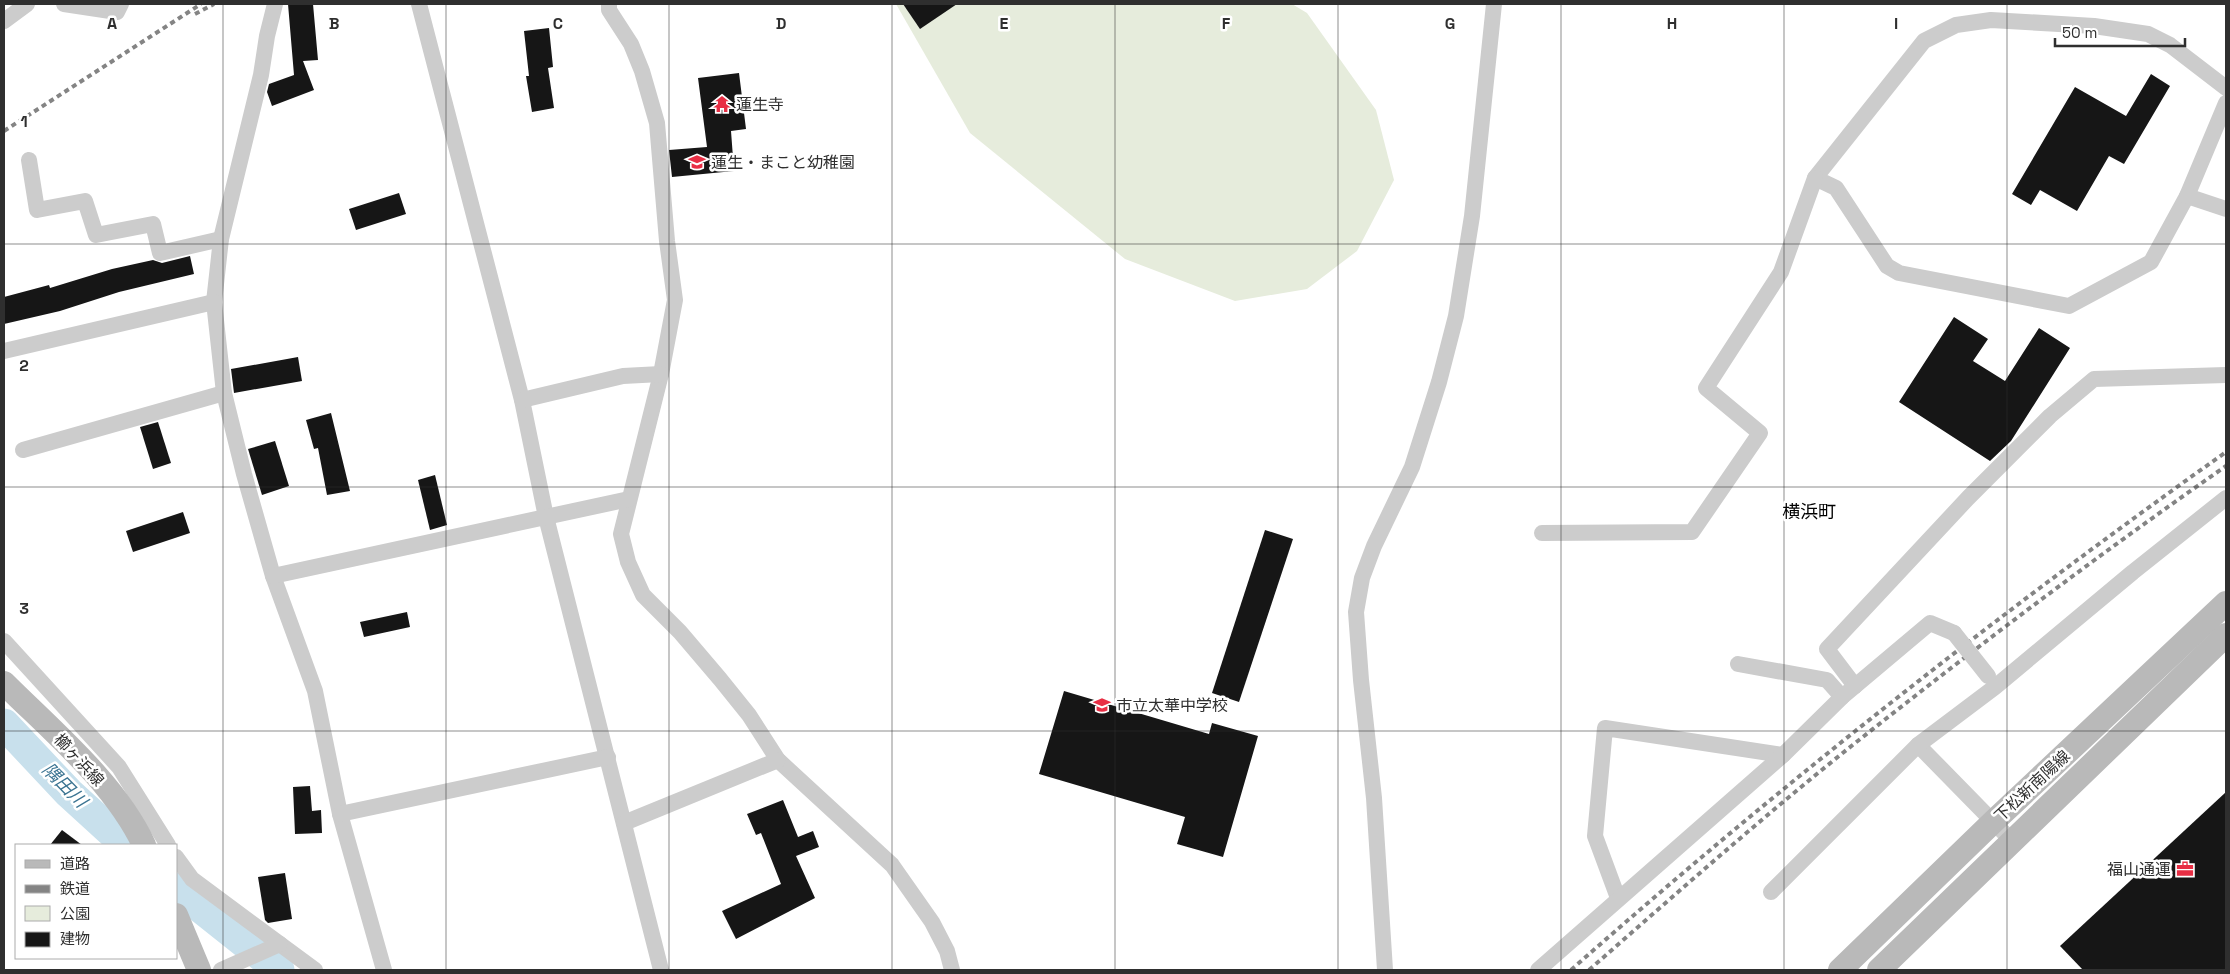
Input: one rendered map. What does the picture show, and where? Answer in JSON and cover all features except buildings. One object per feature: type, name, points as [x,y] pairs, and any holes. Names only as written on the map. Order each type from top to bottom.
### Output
[{"type":"main road","name":"下松新南陽線","points":[[1879,970],[2013,842],[2221,634],[2226,603]]},
{"type":"main road","name":"下松新南陽線","points":[[1840,970],[1994,822],[2221,634]]},
{"type":"main road","name":"櫛ヶ浜線","points":[[4,683],[95,775],[135,826],[144,844]]},
{"type":"main road","points":[[178,921],[199,970]]},
{"type":"street","points":[[4,21],[21,6],[27,4]]},
{"type":"street","points":[[64,4],[117,12],[121,4]]},
{"type":"street","points":[[275,4],[267,36],[261,75],[221,239],[214,302],[224,393],[244,474],[273,576],[315,691],[340,814],[384,970]]},
{"type":"street","points":[[420,4],[522,400],[546,517],[661,970]]},
{"type":"street","points":[[609,4],[609,10],[631,44],[642,71],[657,123],[667,241],[675,300],[661,374],[621,534],[628,562],[643,595],[680,632],[720,679],[749,715],[778,760],[892,865],[932,922],[947,951],[952,970]]},
{"type":"street","points":[[1386,970],[1374,798],[1361,680],[1356,612],[1362,578],[1374,546],[1412,467],[1439,382],[1456,316],[1472,216],[1494,4]]},
{"type":"street","points":[[1542,533],[1692,532],[1760,433],[1706,388],[1781,272],[1815,178],[1924,41],[1956,25],[1991,20],[2094,26],[2148,34],[2170,45],[2226,88]]},
{"type":"street","points":[[1815,178],[1836,188],[1887,266],[1899,273],[2069,306],[2151,262],[2187,196],[2226,104]]},
{"type":"street","points":[[29,160],[37,210],[85,201],[96,236],[153,224],[160,253],[221,239]]},
{"type":"street","points":[[2187,196],[2226,208]]},
{"type":"street","points":[[4,351],[214,302]]},
{"type":"street","points":[[522,400],[622,376],[661,374]]},
{"type":"street","points":[[1855,686],[1827,649],[1968,498],[2050,416],[2094,379],[2226,375]]},
{"type":"street","points":[[23,450],[224,393]]},
{"type":"street","points":[[1771,892],[1918,745],[1992,681],[2226,498]]},
{"type":"street","points":[[273,576],[629,499]]},
{"type":"street","points":[[1538,970],[1783,755],[1842,697],[1930,623],[1954,633],[1992,681]]},
{"type":"street","points":[[4,641],[119,768],[167,844]]},
{"type":"street","points":[[1738,664],[1827,680],[1842,697]]},
{"type":"street","points":[[1618,898],[1595,836],[1605,728],[1783,755]]},
{"type":"street","points":[[1918,745],[2013,842]]},
{"type":"street","points":[[340,814],[608,756]]},
{"type":"street","points":[[624,822],[778,760]]},
{"type":"street","points":[[178,860],[192,879],[315,970]]},
{"type":"street","points":[[221,970],[280,944]]},
{"type":"green space","points":[[896,4],[1292,4],[1307,13],[1376,110],[1394,180],[1357,251],[1307,289],[1235,301],[1125,259],[970,133]]},
{"type":"waterway","name":"隅田川","points":[[4,724],[69,793],[125,844]]},
{"type":"waterway","name":"隅田川","points":[[178,890],[279,970]]},
{"type":"railway","points":[[4,131],[201,4]]},
{"type":"railway","points":[[195,14],[214,4]]},
{"type":"railway","points":[[1571,970],[1729,834],[1891,702],[2057,575],[2226,452]]},
{"type":"railway","points":[[1589,970],[1757,824],[1859,740],[2041,600],[2226,466]]},
{"type":"place","name":"蓮生寺","points":[[722,104]]},
{"type":"place","name":"蓮生・まこと幼稚園","points":[[697,162]]},
{"type":"place","name":"市立太華中学校","points":[[1102,705]]},
{"type":"place","name":"福山通運","points":[[2185,869]]},
{"type":"district","name":"横浜町","points":[[1809,511]]}]
